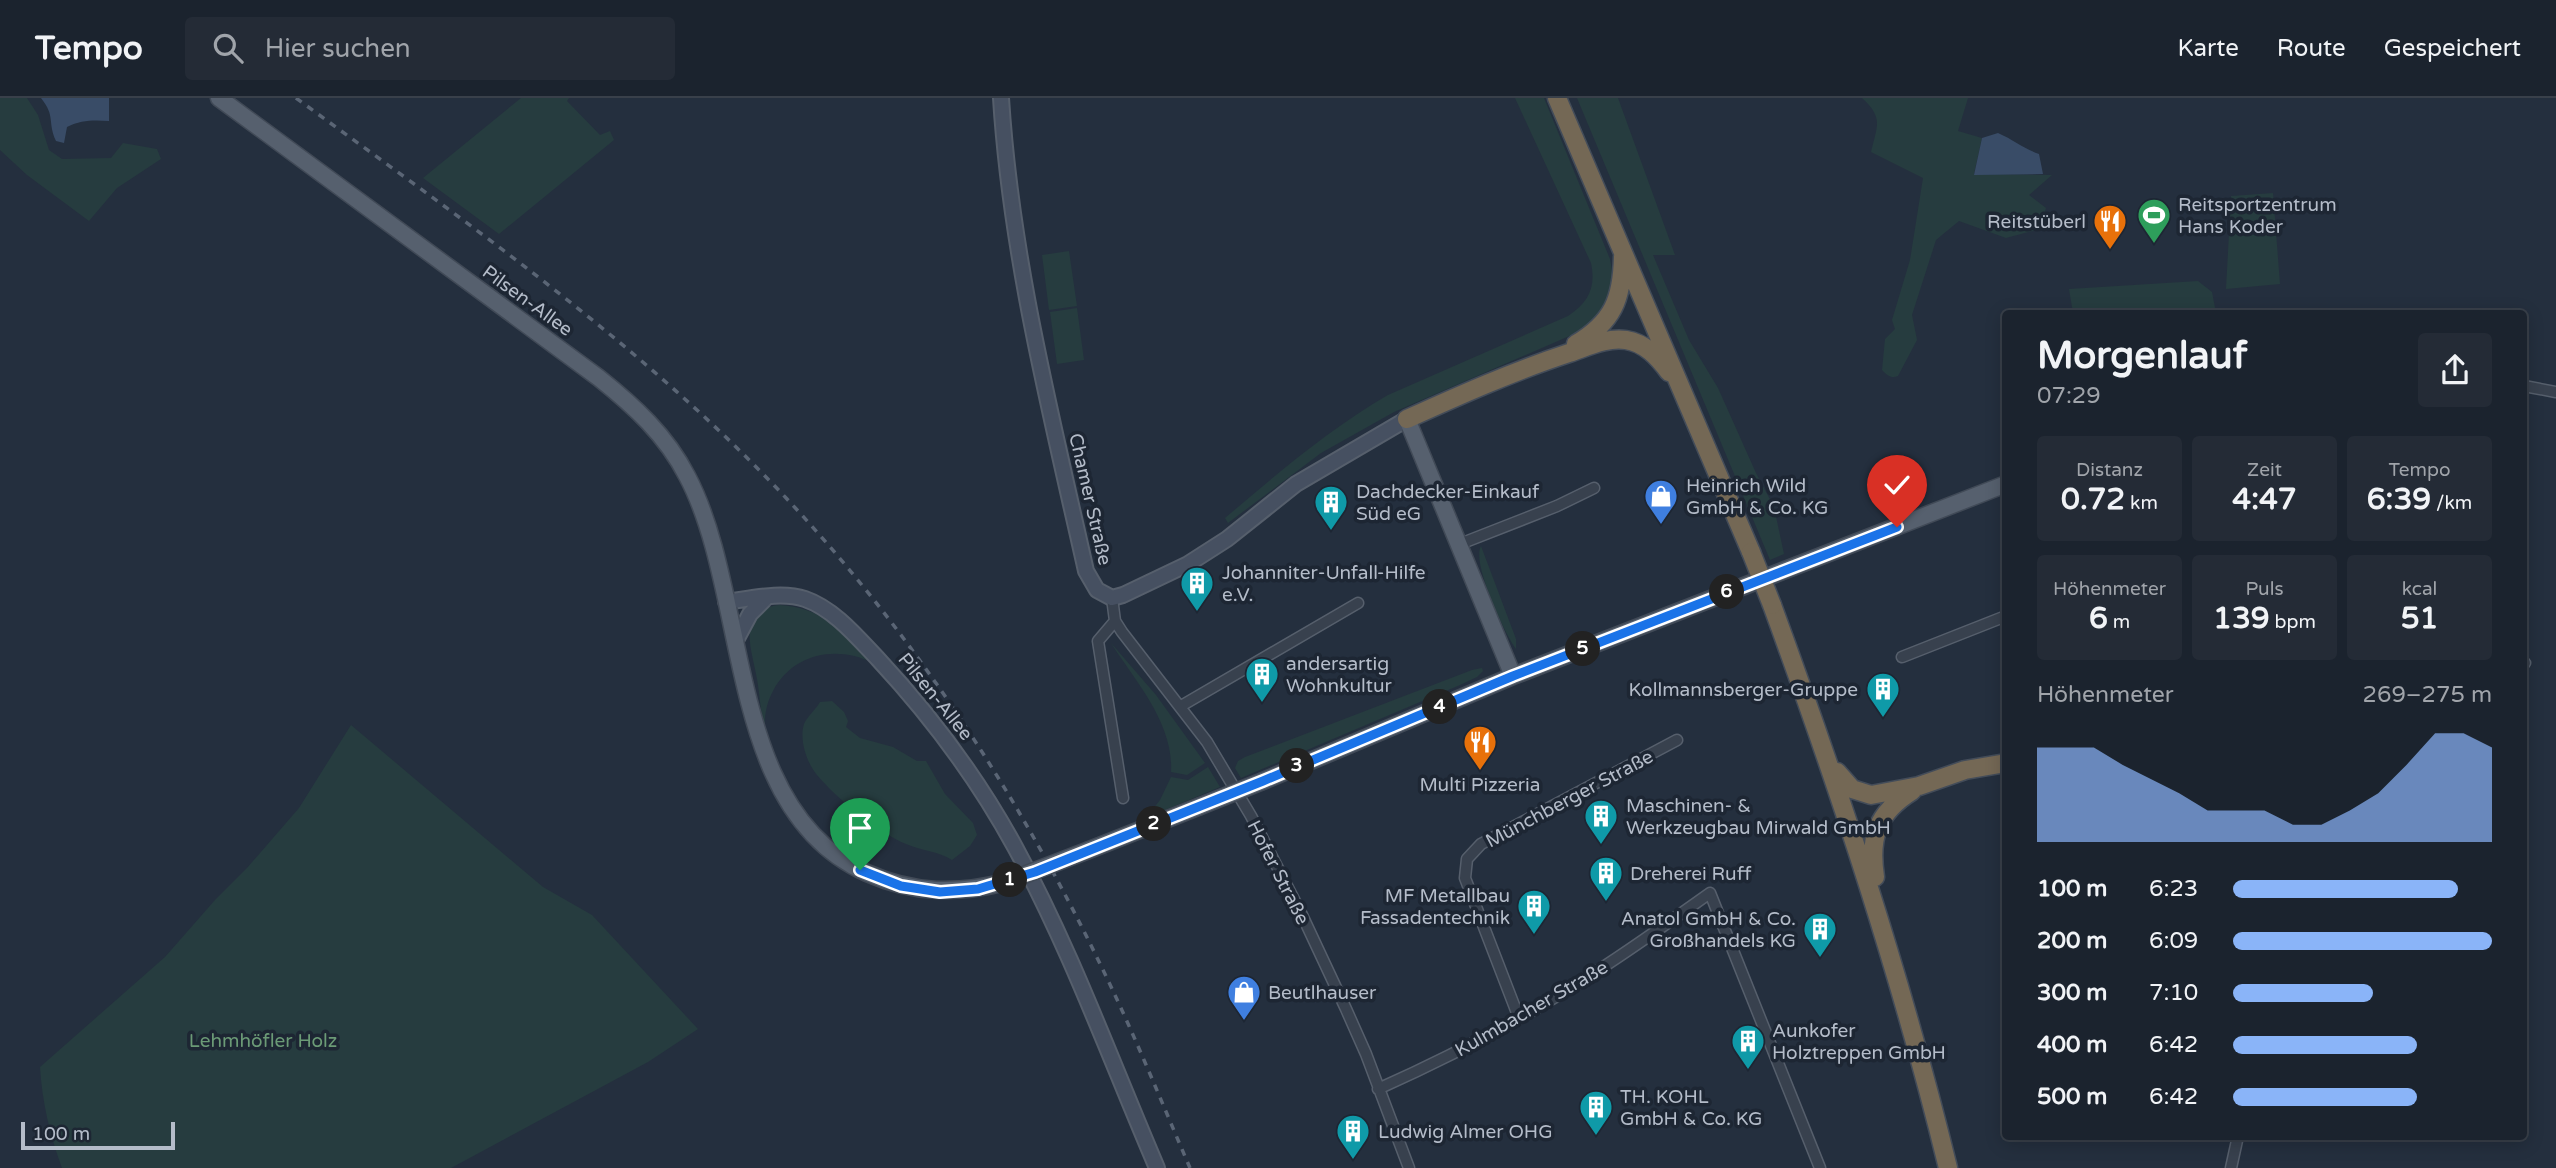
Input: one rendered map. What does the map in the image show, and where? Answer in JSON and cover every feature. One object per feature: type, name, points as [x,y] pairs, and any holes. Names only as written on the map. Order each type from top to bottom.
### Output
[{"type":"highway","points":[[1557,98],[1751,552],[1829,760],[1882,925],[1948,1168]]},
{"type":"highway","points":[[1549,360],[1590,335],[1606,320],[1619,293],[1623,251]]},
{"type":"highway","points":[[1407,419],[1549,360],[1617,339],[1639,343],[1664,364],[1684,395]]},
{"type":"highway","points":[[1829,760],[1852,789],[1861,793],[1886,794],[1965,770],[2002,764]]},
{"type":"highway","points":[[1882,925],[1872,858],[1877,828],[1895,803],[1919,786]]},
{"type":"main road","name":"Pilsen-Allee","points":[[219,98],[599,378],[642,414],[676,456],[688,477],[708,530],[762,746],[777,783],[804,824],[821,843],[860,870],[901,886],[940,892],[978,889],[1006,882],[1263,781],[1513,676],[2002,486]]},
{"type":"main road","points":[[1407,419],[1513,676]]},
{"type":"street","name":"Chamer Straße","points":[[1001,98],[1006,169],[1020,265],[1072,508],[1086,571],[1097,590],[1112,598]]},
{"type":"street","points":[[2527,387],[2556,392]]},
{"type":"street","points":[[1123,798],[1098,641],[1115,621],[1112,598],[1155,582],[1188,564],[1227,539],[1296,484],[1407,419]]},
{"type":"street","points":[[1460,544],[1557,506],[1594,488]]},
{"type":"street","name":"Pilsen-Allee","points":[[726,602],[767,597],[803,598],[814,603],[837,619],[893,675],[959,758],[1015,848],[1045,907],[1157,1168]]},
{"type":"street","points":[[735,642],[750,614],[767,597]]},
{"type":"street","points":[[1181,706],[1358,603]]},
{"type":"street","points":[[1902,656],[2002,618]]},
{"type":"street","name":"Hofer Straße","points":[[1115,621],[1207,742],[1236,790],[1302,915],[1366,1054],[1409,1168]]},
{"type":"street","name":"Münchberger Straße","points":[[1519,1018],[1465,878],[1467,859],[1481,844],[1677,740]]},
{"type":"street","name":"Kulmbacher Straße","points":[[1378,1089],[1442,1060],[1519,1018],[1606,965],[1710,893],[1820,1168]]},
{"type":"street","points":[[2231,1168],[2237,1140]]},
{"type":"green space","points":[[0,98],[27,98],[38,115],[49,150],[62,159],[111,158],[123,143],[157,149],[161,159],[117,188],[89,221],[27,175],[0,150]]},
{"type":"green space","points":[[521,98],[569,98],[567,101],[600,135],[610,131],[614,140],[499,234],[423,178]]},
{"type":"green space","points":[[1515,98],[1544,98],[1610,259],[1612,284],[1607,304],[1594,320],[1574,334],[1394,412],[1321,453],[1228,523],[1225,518],[1264,485],[1324,437],[1366,408],[1388,395],[1568,316],[1586,299],[1591,287],[1591,263]]},
{"type":"green space","points":[[1577,98],[1618,98],[1675,255],[1653,255],[1689,340],[1718,388],[1774,507],[1784,554],[1770,560]]},
{"type":"green space","points":[[1862,98],[1968,98],[1958,131],[1982,138],[1974,174],[2052,175],[2029,195],[2046,208],[2040,229],[2006,238],[1959,221],[1936,240],[1912,315],[1917,340],[1896,377],[1889,376],[1882,370],[1885,339],[1895,329],[1892,320],[1910,260],[1923,178],[1871,152],[1877,129],[1876,117]]},
{"type":"green space","points":[[2273,193],[2280,284],[2226,289],[2231,196]]},
{"type":"green space","points":[[1069,251],[1077,306],[1049,310],[1042,255]]},
{"type":"green space","points":[[2198,281],[2212,292],[2215,310],[2072,310],[2069,289]]},
{"type":"green space","points":[[1077,308],[1084,360],[1057,364],[1050,312]]},
{"type":"green space","points":[[1481,546],[1516,639],[1516,649],[1497,614],[1485,582],[1479,554]]},
{"type":"green space","points":[[779,605],[795,607],[821,616],[842,632],[873,663],[845,654],[831,654],[817,656],[792,668],[773,691],[766,709],[765,728],[750,644],[751,623],[765,608]]},
{"type":"green space","points":[[1111,643],[1156,695],[1205,763],[1187,775],[1171,772],[1170,754],[1160,720]]},
{"type":"green space","points":[[1482,668],[1483,671],[1477,677],[1460,685],[1241,778],[1235,768],[1238,761],[1245,757]]},
{"type":"green space","points":[[832,701],[844,712],[848,721],[846,727],[860,738],[893,747],[917,761],[926,761],[945,794],[973,823],[977,835],[970,846],[952,860],[906,844],[871,823],[825,784],[807,758],[803,730],[805,721],[820,702]]},
{"type":"green space","name":"Lehmhöfler Holz","points":[[351,725],[543,887],[592,915],[698,1029],[648,1062],[451,1168],[62,1168],[47,1118],[40,1067],[165,957],[247,868],[299,808]]},
{"type":"green space","points":[[1208,767],[1220,787],[1146,818],[1160,800],[1171,777],[1188,780]]},
{"type":"water","points":[[41,98],[109,98],[109,121],[87,121],[72,125],[67,127],[64,143],[56,141],[50,115]]},
{"type":"water","points":[[1998,133],[2039,154],[2043,174],[1974,175],[1982,138]]},
{"type":"railway","points":[[296,98],[488,239],[613,337],[731,442],[835,552],[923,665],[964,724],[1038,846],[1115,996],[1190,1168]]},
{"type":"place","name":"Reitsportzentrum Hans Koder","points":[[2154,245]]},
{"type":"place","name":"Reitstüberl","points":[[2110,251]]},
{"type":"place","name":"Heinrich Wild GmbH & Co. KG","points":[[1661,526]]},
{"type":"place","name":"Dachdecker-Einkauf Süd eG","points":[[1331,532]]},
{"type":"place","name":"Johanniter-Unfall-Hilfe e.V.","points":[[1197,613]]},
{"type":"place","name":"andersartig Wohnkultur","points":[[1262,704]]},
{"type":"place","name":"Kollmannsberger-Gruppe","points":[[1883,719]]},
{"type":"place","name":"Multi Pizzeria","points":[[1480,772]]},
{"type":"place","name":"Maschinen- & Werkzeugbau Mirwald GmbH","points":[[1601,846]]},
{"type":"place","name":"Dreherei Ruff","points":[[1606,903]]},
{"type":"place","name":"MF Metallbau Fassadentechnik","points":[[1534,936]]},
{"type":"place","name":"Anatol GmbH & Co. Großhandels KG","points":[[1820,959]]},
{"type":"place","name":"Beutlhauser","points":[[1244,1022]]},
{"type":"place","name":"Aunkofer Holztreppen GmbH","points":[[1748,1071]]},
{"type":"place","name":"TH. KOHL GmbH & Co. KG","points":[[1596,1137]]},
{"type":"place","name":"Ludwig Almer OHG","points":[[1353,1161]]},
{"type":"route","points":[[860,870],[901,886],[940,892],[978,889],[1006,882],[1263,781],[1513,676],[1897,527]]}]
